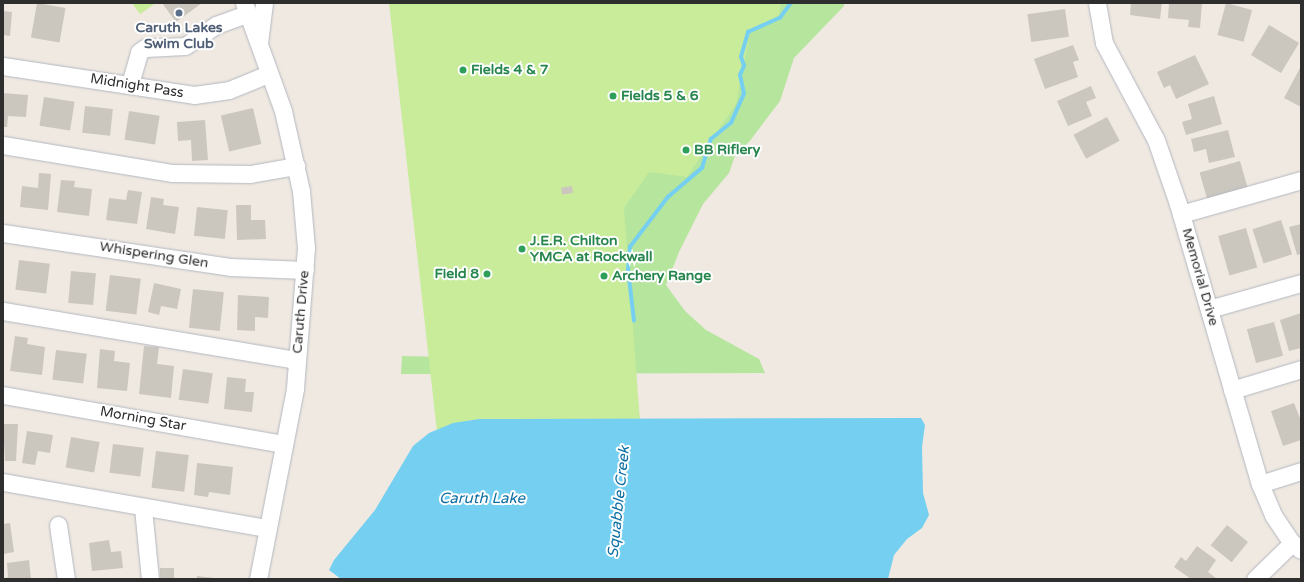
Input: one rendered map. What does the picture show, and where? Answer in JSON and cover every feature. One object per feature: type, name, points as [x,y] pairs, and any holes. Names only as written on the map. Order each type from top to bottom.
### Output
[{"type":"street","name":"Caruth Drive","points":[[258,49],[264,3]]},
{"type":"street","name":"Memorial Drive","points":[[1097,3],[1104,43],[1156,140],[1181,214],[1260,484],[1273,515],[1297,547]]},
{"type":"street","name":"Caruth Drive","points":[[246,9],[258,49],[283,111],[296,166],[303,206],[305,270],[295,389],[283,444],[258,579]]},
{"type":"street","points":[[130,84],[139,52],[145,48],[185,46],[216,25],[246,9]]},
{"type":"street","name":"Midnight Pass","points":[[3,66],[130,84],[194,95],[229,90],[268,74]]},
{"type":"street","points":[[3,145],[174,173],[250,174],[296,166]]},
{"type":"street","points":[[1181,214],[1301,180]]},
{"type":"street","name":"Whispering Glen","points":[[3,233],[231,267],[305,270]]},
{"type":"street","points":[[1209,309],[1301,283]]},
{"type":"street","points":[[3,311],[297,360]]},
{"type":"street","points":[[1232,390],[1301,369]]},
{"type":"street","name":"Morning Star","points":[[3,395],[283,444]]},
{"type":"street","points":[[1260,484],[1301,471]]},
{"type":"street","points":[[3,482],[142,508],[267,528]]},
{"type":"street","points":[[142,508],[150,579]]},
{"type":"street","points":[[58,525],[66,579]]},
{"type":"street","points":[[1255,579],[1297,547]]},
{"type":"green space","points":[[132,3],[156,3],[140,14]]},
{"type":"green space","name":"J.E.R. Chilton YMCA at Rockwall","points":[[389,3],[781,3],[779,15],[750,33],[736,104],[687,177],[649,172],[624,208],[640,421],[469,420],[455,449],[438,441]]},
{"type":"green space","points":[[756,3],[844,3],[844,6],[794,58],[780,101],[749,142],[736,153],[729,173],[703,204],[679,252],[666,285],[685,311],[706,330],[759,359],[765,373],[401,374],[402,356],[484,358],[576,247]]},
{"type":"water","name":"Caruth Lake","points":[[921,418],[925,425],[922,447],[923,493],[929,515],[922,528],[907,539],[894,555],[888,579],[341,579],[329,570],[334,560],[375,510],[413,446],[429,433],[453,423],[479,419]]},
{"type":"building","points":[[37,3],[66,8],[59,43],[31,37]]},
{"type":"building","name":"Caruth Lakes Swim Club","points":[[162,3],[202,3],[176,22]]},
{"type":"building","points":[[1131,3],[1162,3],[1160,19],[1130,15]]},
{"type":"building","points":[[1169,3],[1202,3],[1200,28],[1188,27],[1189,20],[1168,18]]},
{"type":"building","points":[[1226,3],[1252,10],[1244,42],[1217,35]]},
{"type":"building","points":[[1065,9],[1069,37],[1031,42],[1027,14]]},
{"type":"building","points":[[3,11],[12,12],[10,36],[3,35]]},
{"type":"building","points":[[1269,25],[1299,43],[1281,73],[1251,55]]},
{"type":"building","points":[[1073,45],[1079,60],[1073,62],[1078,77],[1045,89],[1034,59]]},
{"type":"building","points":[[1195,55],[1209,84],[1176,99],[1170,85],[1164,88],[1157,72]]},
{"type":"building","points":[[1301,66],[1301,107],[1284,98]]},
{"type":"building","points":[[1091,86],[1096,98],[1086,102],[1092,116],[1068,126],[1057,101]]},
{"type":"building","points":[[3,93],[28,95],[26,117],[8,116],[7,127],[3,127]]},
{"type":"building","points":[[1214,96],[1222,124],[1186,135],[1182,122],[1192,119],[1188,104]]},
{"type":"building","points":[[44,97],[75,102],[70,130],[39,126]]},
{"type":"building","points":[[85,106],[113,109],[110,136],[82,133]]},
{"type":"building","points":[[253,108],[261,144],[229,151],[221,115]]},
{"type":"building","points":[[129,111],[160,116],[155,144],[124,140]]},
{"type":"building","points":[[1107,117],[1120,141],[1086,159],[1073,135]]},
{"type":"building","points":[[205,120],[208,160],[192,161],[191,140],[178,141],[177,122]]},
{"type":"building","points":[[1228,130],[1235,157],[1209,163],[1206,149],[1194,152],[1191,139]]},
{"type":"building","points":[[1240,161],[1248,189],[1208,200],[1200,173]]},
{"type":"building","points":[[39,173],[51,174],[48,210],[20,207],[22,186],[38,188]]},
{"type":"building","points":[[61,180],[75,181],[74,187],[92,189],[89,216],[57,212]]},
{"type":"building","points":[[572,186],[573,193],[562,194],[561,188]]},
{"type":"building","points":[[128,190],[142,192],[137,224],[106,220],[109,198],[126,200]]},
{"type":"building","points":[[151,197],[164,199],[163,205],[179,207],[175,234],[146,229]]},
{"type":"building","points":[[236,205],[251,205],[251,220],[265,220],[266,239],[237,240]]},
{"type":"building","points":[[197,207],[228,210],[225,239],[194,236]]},
{"type":"building","points":[[1281,220],[1292,254],[1264,264],[1252,229]]},
{"type":"building","points":[[1301,224],[1301,254],[1297,255],[1289,227]]},
{"type":"building","points":[[1246,228],[1257,267],[1229,275],[1218,236]]},
{"type":"building","points":[[19,260],[50,264],[46,294],[15,290]]},
{"type":"building","points":[[71,271],[96,273],[93,305],[68,303]]},
{"type":"building","points":[[110,275],[141,279],[136,315],[106,311]]},
{"type":"building","points":[[154,283],[181,289],[177,309],[161,306],[159,315],[148,312]]},
{"type":"building","points":[[193,289],[224,292],[220,331],[189,328]]},
{"type":"building","points":[[238,295],[269,297],[268,318],[255,317],[255,331],[237,330]]},
{"type":"building","points":[[1301,313],[1301,348],[1289,351],[1280,320]]},
{"type":"building","points":[[1274,322],[1283,356],[1256,363],[1247,329]]},
{"type":"building","points":[[15,336],[28,338],[27,344],[45,347],[42,375],[10,371]]},
{"type":"building","points":[[144,346],[159,347],[157,364],[174,366],[171,398],[139,394]]},
{"type":"building","points":[[100,349],[115,351],[114,361],[130,363],[127,391],[97,388]]},
{"type":"building","points":[[56,350],[87,354],[83,384],[52,380]]},
{"type":"building","points":[[183,369],[213,373],[208,404],[179,400]]},
{"type":"building","points":[[227,377],[246,379],[245,392],[254,392],[252,412],[224,409]]},
{"type":"building","points":[[1294,403],[1301,421],[1301,440],[1283,446],[1271,411]]},
{"type":"building","points":[[3,424],[18,424],[16,461],[5,461]]},
{"type":"building","points":[[27,431],[53,435],[50,453],[38,451],[35,465],[22,463]]},
{"type":"building","points":[[71,437],[100,442],[94,473],[66,468]]},
{"type":"building","points":[[113,444],[144,448],[140,477],[109,473]]},
{"type":"building","points":[[156,451],[189,455],[184,492],[151,488]]},
{"type":"building","points":[[197,463],[233,467],[230,495],[209,492],[208,497],[194,495]]},
{"type":"building","points":[[10,523],[14,552],[3,554],[3,524]]},
{"type":"building","points":[[1227,525],[1248,542],[1232,562],[1211,545]]},
{"type":"building","points":[[109,540],[111,552],[121,551],[123,568],[92,571],[89,543]]},
{"type":"building","points":[[1197,546],[1216,560],[1208,572],[1217,579],[1191,579],[1174,567],[1181,557],[1186,561]]},
{"type":"building","points":[[29,560],[31,579],[3,579],[8,577],[7,563]]},
{"type":"building","points":[[160,568],[174,568],[174,579],[160,579]]},
{"type":"building","points":[[197,576],[214,578],[214,579],[197,579]]},
{"type":"waterway","name":"Squabble Creek","points":[[634,321],[628,270],[630,247],[668,197],[702,168],[711,139],[731,123],[744,94],[740,75],[744,66],[741,57],[748,32],[780,18],[791,3]]},
{"type":"place","name":"Caruth Lakes Swim Club","points":[[179,13]]},
{"type":"place","name":"Fields 4 & 7","points":[[463,70]]},
{"type":"place","name":"Fields 5 & 6","points":[[613,96]]},
{"type":"place","name":"BB Riflery","points":[[686,150]]},
{"type":"place","name":"J.E.R. Chilton YMCA at Rockwall","points":[[522,249]]},
{"type":"place","name":"Field 8","points":[[487,274]]},
{"type":"place","name":"Archery Range","points":[[604,276]]}]
